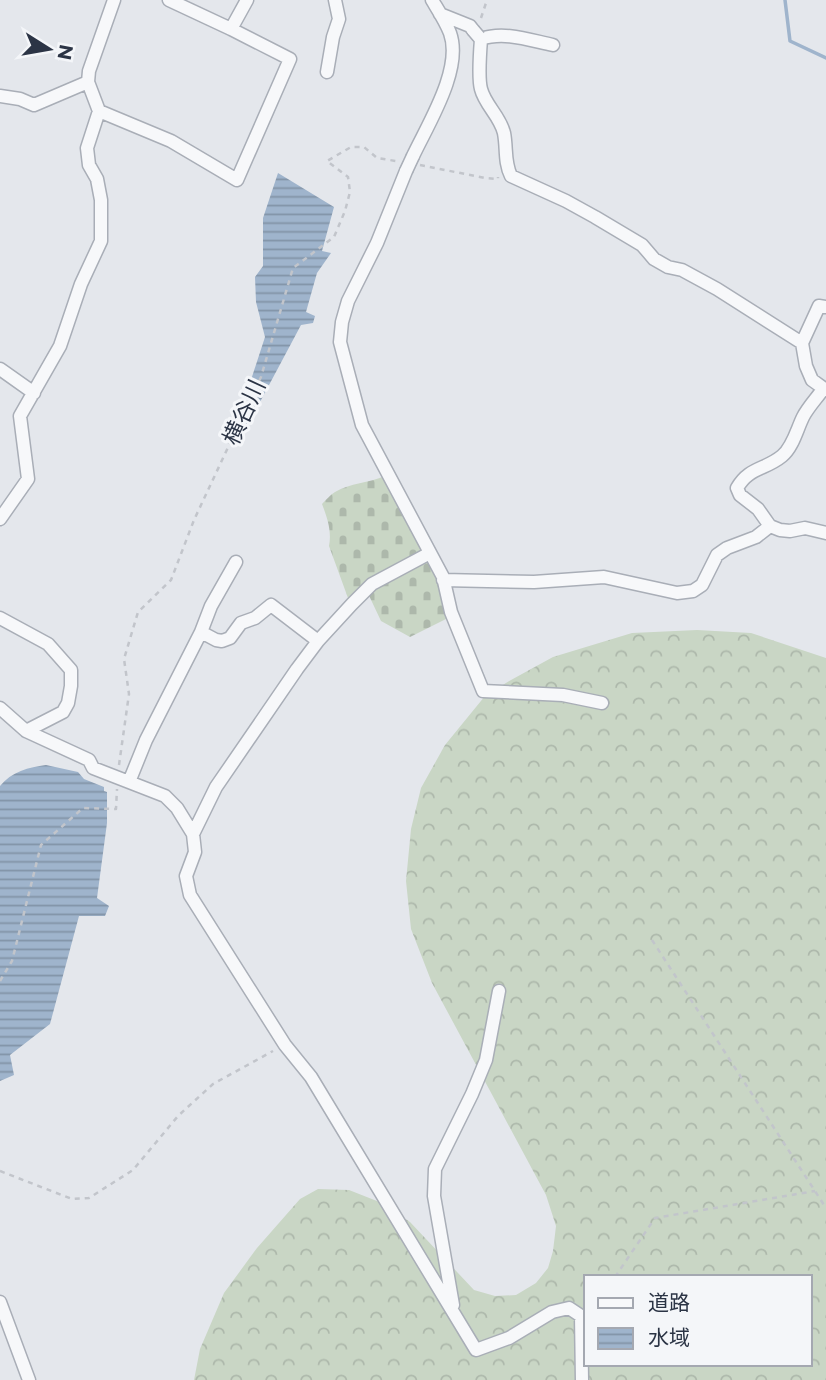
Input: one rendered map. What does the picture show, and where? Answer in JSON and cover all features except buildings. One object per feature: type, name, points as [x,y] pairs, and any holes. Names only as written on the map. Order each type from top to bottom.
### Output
[{"type":"street","points":[[0,519],[28,479],[20,416],[60,346],[81,284],[102,241],[101,200],[97,179],[89,164],[87,148],[99,111],[88,82],[89,71],[114,0]]},
{"type":"street","points":[[99,111],[171,141],[237,180],[290,59],[169,0]]},
{"type":"street","points":[[231,29],[247,0]]},
{"type":"street","points":[[327,72],[339,19],[335,0]]},
{"type":"street","points":[[432,0],[451,35],[451,68],[444,90],[408,163],[377,243],[348,301],[340,342],[362,425],[443,580],[451,612],[483,691],[563,695],[602,703]]},
{"type":"street","points":[[440,14],[489,36],[508,36],[553,45]]},
{"type":"street","points":[[478,31],[480,89],[499,119],[504,133],[507,168],[511,176],[595,217],[642,245],[654,260],[682,270],[717,289],[802,343]]},
{"type":"street","points":[[0,96],[20,99],[34,105],[88,82]]},
{"type":"street","points":[[826,307],[819,306],[802,343],[806,366],[812,380],[825,390],[805,413],[787,452],[769,465],[753,471],[742,479],[737,488],[740,495],[758,509],[770,526],[780,530],[805,528],[826,533]]},
{"type":"street","points":[[0,369],[34,393]]},
{"type":"street","points":[[443,580],[534,582],[604,577],[677,593],[693,591],[702,585],[717,555],[727,548],[757,537],[770,526]]},
{"type":"street","points":[[193,834],[216,787],[318,641],[372,584],[430,553]]},
{"type":"street","points":[[124,780],[201,632],[211,606],[236,562]]},
{"type":"street","points":[[201,632],[216,640],[230,638],[241,624],[255,618],[271,605],[318,641]]},
{"type":"street","points":[[0,618],[48,645],[71,670],[68,703],[63,712],[26,731]]},
{"type":"street","points":[[0,708],[26,731],[89,760],[93,768],[165,796],[177,808],[193,834],[195,852],[187,876],[190,895],[285,1045],[312,1077],[475,1350],[509,1338],[552,1312],[569,1308],[580,1316],[582,1380]]},
{"type":"street","points":[[456,1318],[434,1196],[435,1169],[486,1060],[499,991]]},
{"type":"street","points":[[0,1302],[29,1380]]},
{"type":"path","points":[[478,31],[487,0]]},
{"type":"path","name":"横谷川","points":[[0,981],[12,961],[41,845],[83,808],[116,809],[124,780],[130,694],[124,659],[138,611],[171,580],[194,520],[261,377],[293,268],[334,237],[338,229],[350,192],[348,177],[327,161],[351,147],[365,146],[377,158],[498,179],[496,171]]},
{"type":"path","points":[[652,940],[826,1208]]},
{"type":"path","points":[[0,1171],[72,1199],[89,1198],[133,1170],[177,1116],[213,1084],[285,1045]]},
{"type":"path","points":[[616,1275],[655,1218],[816,1191]]},
{"type":"green space","points":[[385,476],[439,580],[450,617],[410,637],[381,621],[364,585],[348,598],[329,546],[329,530],[322,504],[341,489]]},
{"type":"green space","points":[[697,630],[751,633],[826,658],[826,1380],[194,1380],[200,1349],[224,1293],[257,1248],[300,1199],[318,1189],[349,1190],[382,1203],[410,1222],[474,1290],[495,1296],[516,1295],[536,1283],[548,1268],[556,1226],[546,1195],[432,983],[411,929],[406,881],[411,829],[421,788],[445,745],[485,696],[553,657],[632,633]]},
{"type":"water","points":[[278,173],[334,207],[322,251],[331,253],[317,273],[306,312],[315,316],[313,323],[301,325],[246,425],[249,386],[265,337],[256,302],[255,277],[263,266],[263,218]]},
{"type":"water","points":[[46,765],[78,772],[84,779],[104,787],[107,792],[107,823],[97,898],[109,906],[105,916],[79,916],[50,1024],[10,1055],[14,1075],[0,1081],[0,786],[21,771]]},
{"type":"waterway","points":[[785,0],[790,41],[826,58]]}]
